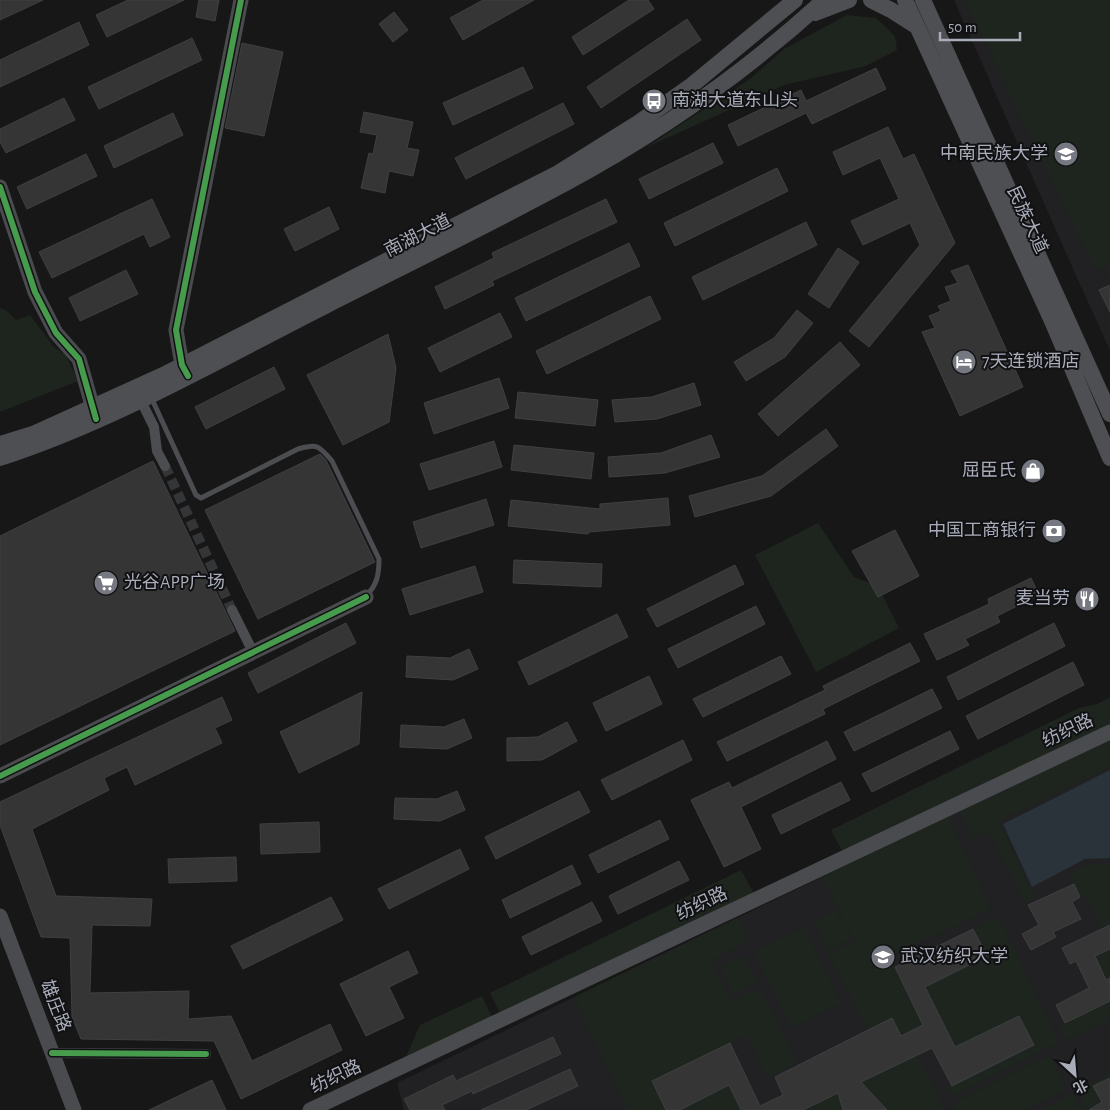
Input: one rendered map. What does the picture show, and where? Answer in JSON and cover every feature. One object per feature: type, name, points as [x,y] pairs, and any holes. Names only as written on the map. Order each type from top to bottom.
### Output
[{"type":"main road","points":[[185,370],[176,330],[241,0]]},
{"type":"main road","name":"南湖大道","points":[[0,444],[145,397],[185,370],[558,173],[638,123],[678,95],[795,0]]},
{"type":"main road","name":"南湖大道","points":[[0,458],[38,446],[94,413],[573,179],[681,112],[804,18],[824,0]]},
{"type":"main road","points":[[804,18],[849,0]]},
{"type":"main road","points":[[871,0],[916,26]]},
{"type":"main road","name":"民族大道","points":[[905,0],[1052,322],[1110,458]]},
{"type":"main road","name":"民族大道","points":[[923,0],[1110,414]]},
{"type":"main road","points":[[0,187],[34,292],[56,333],[79,359],[94,413]]},
{"type":"main road","points":[[0,776],[366,597]]},
{"type":"main road","name":"纺织路","points":[[310,1110],[1110,732]]},
{"type":"main road","name":"雄庄路","points":[[0,916],[74,1110]]},
{"type":"street","points":[[145,397],[154,427],[158,451],[165,466]]},
{"type":"street","points":[[232,610],[253,652]]},
{"type":"street","points":[[52,1053],[206,1054]]},
{"type":"lane","points":[[145,397],[196,495],[201,498],[298,449],[312,444],[320,448],[332,461],[379,559],[379,574],[374,588],[366,597]]},
{"type":"shaded area","name":"中南民族大学","points":[[954,0],[1110,0],[1110,350],[1078,280]]},
{"type":"shaded area","name":"中南民族大学","points":[[964,0],[1110,0],[1110,264],[1096,271]]},
{"type":"shaded area","points":[[847,15],[876,18],[895,36],[897,50],[866,66],[784,85],[645,148],[750,79],[784,49]]},
{"type":"shaded area","points":[[0,308],[6,310],[16,320],[30,315],[54,347],[66,355],[78,381],[0,412]]},
{"type":"shaded area","points":[[818,523],[854,577],[878,586],[899,628],[816,672],[755,555]]},
{"type":"shaded area","points":[[1110,697],[1110,732],[845,857],[831,830],[1079,708],[1097,704]]},
{"type":"shaded area","name":"武汉纺织大学","points":[[1110,737],[1110,1110],[404,1110],[397,1083]]},
{"type":"shaded area","points":[[1110,737],[1110,767],[999,821],[1035,899],[1026,903],[988,831],[972,837],[959,810]]},
{"type":"shaded area","points":[[1110,770],[1110,858],[1085,859],[1032,887],[1003,824]]},
{"type":"shaded area","points":[[948,816],[991,909],[890,957],[923,1025],[901,1036],[892,1018],[868,1030],[829,955],[854,941],[822,877]]},
{"type":"shaded area","points":[[1110,864],[1110,925],[1102,928],[1085,895],[1080,897],[1069,874],[1087,865]]},
{"type":"shaded area","points":[[741,870],[757,899],[503,1019],[490,993]]},
{"type":"shaded area","points":[[836,910],[851,938],[828,950],[814,922]]},
{"type":"shaded area","points":[[998,916],[1059,1042],[952,1096],[947,1087],[1034,1045],[1019,1016],[955,1047],[925,987],[986,956],[973,929]]},
{"type":"shaded area","points":[[739,917],[750,940],[711,960],[731,1002],[760,988],[797,1063],[767,1078],[747,1035],[653,1081],[666,1110],[628,1110],[574,997]]},
{"type":"shaded area","points":[[804,927],[841,1003],[792,1028],[754,951]]},
{"type":"shaded area","points":[[1110,949],[1110,978],[1106,980],[1095,956]]},
{"type":"shaded area","points":[[743,956],[757,982],[733,994],[720,967]]},
{"type":"shaded area","points":[[482,996],[495,1023],[402,1066],[420,1025]]},
{"type":"shaded area","points":[[1110,1001],[1110,1019],[1066,1040],[1059,1026]]},
{"type":"shaded area","points":[[917,1055],[945,1110],[883,1110],[883,1105],[861,1082]]},
{"type":"shaded area","points":[[1049,1056],[1066,1089],[1025,1110],[957,1110],[954,1103]]},
{"type":"shaded area","points":[[1110,1073],[1110,1110],[1086,1110],[1076,1089]]},
{"type":"shaded area","points":[[729,1085],[741,1110],[680,1110]]},
{"type":"shaded area","points":[[838,1093],[843,1110],[803,1110]]},
{"type":"shaded area","points":[[1073,1093],[1082,1110],[1040,1110]]},
{"type":"building","points":[[0,0],[43,0],[0,20]]},
{"type":"building","points":[[128,0],[184,0],[107,37],[96,15]]},
{"type":"building","points":[[199,0],[219,0],[215,21],[196,17]]},
{"type":"building","points":[[483,0],[534,0],[463,40],[450,18]]},
{"type":"building","points":[[629,0],[648,0],[654,9],[583,55],[572,37]]},
{"type":"building","points":[[394,12],[408,30],[393,42],[379,24]]},
{"type":"building","points":[[687,19],[701,40],[601,108],[587,87]]},
{"type":"building","points":[[79,22],[89,45],[0,87],[0,60]]},
{"type":"building","points":[[192,38],[202,60],[99,109],[88,87]]},
{"type":"building","points":[[242,43],[283,52],[264,136],[225,128]]},
{"type":"building","points":[[523,67],[533,88],[453,125],[443,103]]},
{"type":"building","points":[[876,68],[886,89],[812,124],[806,113],[738,146],[728,125],[801,90],[806,101]]},
{"type":"building","points":[[64,98],[75,120],[6,153],[0,142],[0,129]]},
{"type":"building","points":[[563,103],[574,124],[466,179],[455,158]]},
{"type":"building","points":[[364,112],[413,122],[407,148],[419,150],[413,176],[389,171],[385,193],[361,188],[369,153],[373,154],[377,135],[360,132]]},
{"type":"building","points":[[173,113],[183,135],[114,168],[104,146]]},
{"type":"building","points":[[888,127],[903,159],[914,154],[955,243],[869,347],[849,331],[920,245],[910,223],[863,245],[851,221],[899,199],[880,158],[843,175],[833,152]]},
{"type":"building","points":[[713,143],[723,163],[649,199],[639,179]]},
{"type":"building","points":[[86,154],[97,176],[27,209],[17,187]]},
{"type":"building","points":[[777,168],[788,191],[675,246],[664,223]]},
{"type":"building","points":[[152,199],[170,237],[150,247],[144,234],[52,278],[39,252]]},
{"type":"building","points":[[606,199],[617,222],[492,281],[494,285],[445,309],[435,287],[494,258],[492,253]]},
{"type":"building","points":[[329,207],[339,229],[295,251],[284,229]]},
{"type":"building","points":[[806,222],[817,245],[703,300],[692,277]]},
{"type":"building","points":[[629,243],[640,266],[526,321],[515,298]]},
{"type":"building","points":[[838,248],[859,262],[829,308],[808,294]]},
{"type":"building","points":[[968,265],[1023,387],[960,416],[922,332],[935,328],[929,316],[941,311],[938,306],[951,301],[945,287],[958,283],[951,271]]},
{"type":"building","points":[[126,270],[138,294],[80,321],[69,298]]},
{"type":"building","points":[[1110,285],[1110,312],[1099,290]]},
{"type":"building","points":[[650,296],[661,319],[547,374],[536,351]]},
{"type":"building","points":[[797,310],[813,323],[785,357],[746,381],[734,362],[774,338]]},
{"type":"building","points":[[500,313],[512,337],[440,372],[428,348]]},
{"type":"building","points":[[388,334],[396,368],[389,422],[343,445],[307,375]]},
{"type":"building","points":[[840,342],[860,365],[778,436],[758,414]]},
{"type":"building","points":[[274,367],[285,389],[206,429],[195,407]]},
{"type":"building","points":[[499,378],[509,408],[434,434],[424,403]]},
{"type":"building","points":[[694,383],[701,405],[657,419],[615,422],[612,400],[652,397]]},
{"type":"building","points":[[518,392],[598,400],[595,426],[515,418]]},
{"type":"building","points":[[826,429],[838,446],[771,496],[695,517],[689,496],[762,476]]},
{"type":"building","points":[[711,435],[720,457],[665,473],[609,477],[608,457],[661,453]]},
{"type":"building","points":[[494,441],[502,467],[429,490],[420,464]]},
{"type":"building","points":[[514,445],[594,453],[591,479],[511,470]]},
{"type":"building","points":[[320,454],[326,460],[375,562],[258,619],[205,510]]},
{"type":"building","name":"光谷APP广场","points":[[153,461],[235,631],[0,745],[0,536]]},
{"type":"building","points":[[668,498],[670,525],[589,532],[588,534],[508,526],[511,500],[600,509],[600,504]]},
{"type":"building","points":[[486,499],[494,525],[421,548],[413,522]]},
{"type":"building","points":[[895,530],[919,576],[878,597],[852,551]]},
{"type":"building","points":[[514,560],[602,564],[601,587],[513,583]]},
{"type":"building","points":[[735,565],[744,584],[657,627],[647,609]]},
{"type":"building","points":[[475,566],[483,592],[410,615],[402,589]]},
{"type":"building","points":[[1031,578],[1039,595],[997,616],[1000,622],[965,639],[969,645],[937,660],[924,634],[989,604],[988,599]]},
{"type":"building","points":[[756,606],[765,624],[678,668],[668,649]]},
{"type":"building","points":[[617,614],[628,637],[529,685],[518,662]]},
{"type":"building","points":[[346,623],[356,643],[258,693],[248,673]]},
{"type":"building","points":[[1054,623],[1065,646],[958,700],[947,677]]},
{"type":"building","points":[[910,643],[920,661],[823,709],[825,714],[727,761],[717,742],[825,690],[823,686]]},
{"type":"building","points":[[469,649],[478,669],[453,680],[406,677],[407,656],[450,658]]},
{"type":"building","points":[[781,656],[791,674],[703,717],[693,699]]},
{"type":"building","points":[[1073,662],[1084,685],[978,739],[966,716]]},
{"type":"building","points":[[649,676],[662,704],[606,731],[593,703]]},
{"type":"building","points":[[932,689],[942,708],[854,751],[844,732]]},
{"type":"building","points":[[362,692],[359,744],[299,773],[280,732]]},
{"type":"building","points":[[222,697],[232,720],[215,728],[222,743],[135,785],[127,767],[104,778],[109,790],[32,829],[56,896],[152,899],[150,926],[92,925],[90,993],[189,991],[188,1019],[231,1016],[252,1061],[330,1024],[342,1050],[241,1099],[214,1041],[81,1039],[72,1017],[70,938],[41,937],[0,825],[0,802]]},
{"type":"building","points":[[464,719],[472,738],[447,749],[400,747],[401,725],[444,727]]},
{"type":"building","points":[[567,722],[577,741],[542,760],[507,761],[507,738],[538,737]]},
{"type":"building","points":[[950,731],[959,749],[872,792],[862,774]]},
{"type":"building","points":[[683,740],[692,760],[612,800],[601,780]]},
{"type":"building","points":[[827,741],[836,759],[741,807],[761,849],[724,867],[691,800],[729,782],[732,788]]},
{"type":"building","points":[[841,782],[850,800],[781,834],[772,815]]},
{"type":"building","points":[[457,791],[465,810],[440,821],[394,819],[395,798],[437,799]]},
{"type":"building","points":[[579,791],[590,812],[496,859],[485,837]]},
{"type":"building","points":[[660,820],[669,839],[598,873],[589,855]]},
{"type":"building","points":[[319,822],[320,852],[261,854],[260,824]]},
{"type":"building","points":[[460,849],[469,869],[389,909],[378,889]]},
{"type":"building","points":[[236,857],[237,881],[169,883],[168,859]]},
{"type":"building","points":[[679,861],[689,880],[618,914],[609,896]]},
{"type":"building","points":[[572,865],[581,884],[510,918],[502,900]]},
{"type":"building","points":[[1074,884],[1080,897],[1072,902],[1081,919],[1053,932],[1056,937],[1031,950],[1022,934],[1039,925],[1028,905]]},
{"type":"building","points":[[331,897],[343,920],[243,969],[231,946]]},
{"type":"building","points":[[592,902],[602,921],[531,955],[522,937]]},
{"type":"building","points":[[1110,925],[1110,949],[1095,956],[1106,980],[1110,978],[1110,1001],[1065,1023],[1056,1005],[1089,988],[1076,961],[1070,964],[1062,948]]},
{"type":"building","points":[[973,929],[987,956],[925,987],[955,1047],[1019,1016],[1034,1045],[952,1086],[932,1048],[861,1082],[887,1110],[843,1110],[838,1093],[803,1110],[741,1110],[729,1085],[680,1110],[666,1110],[652,1081],[730,1043],[760,1106],[783,1095],[775,1077],[892,1018],[901,1036],[923,1025],[895,967]]},
{"type":"building","points":[[408,951],[418,973],[389,987],[404,1018],[366,1036],[340,984]]},
{"type":"building","points":[[553,1037],[561,1054],[473,1094],[472,1091],[442,1105],[445,1110],[410,1110],[404,1099],[453,1075],[456,1081]]},
{"type":"building","points":[[570,1069],[578,1086],[526,1110],[481,1110]]},
{"type":"building","points":[[1110,1078],[1110,1110],[1089,1110],[1102,1102],[1093,1086]]},
{"type":"building","points":[[212,1080],[226,1110],[149,1110]]},
{"type":"tunnel","points":[[165,466],[232,610]]},
{"type":"cycle path","points":[[188,376],[182,365],[176,330],[241,0]]},
{"type":"cycle path","points":[[0,187],[35,292],[56,333],[79,359],[96,419]]},
{"type":"cycle path","points":[[0,776],[366,597]]},
{"type":"cycle path","points":[[52,1053],[206,1054]]},
{"type":"place","name":"南湖大道东山头","points":[[654,101]]},
{"type":"place","name":"中南民族大学","points":[[1066,154]]},
{"type":"place","name":"7天连锁酒店","points":[[964,362]]},
{"type":"place","name":"屈臣氏","points":[[1033,471]]},
{"type":"place","name":"中国工商银行","points":[[1054,531]]},
{"type":"place","name":"光谷APP广场","points":[[106,583]]},
{"type":"place","name":"麦当劳","points":[[1087,599]]},
{"type":"place","name":"武汉纺织大学","points":[[883,957]]}]
